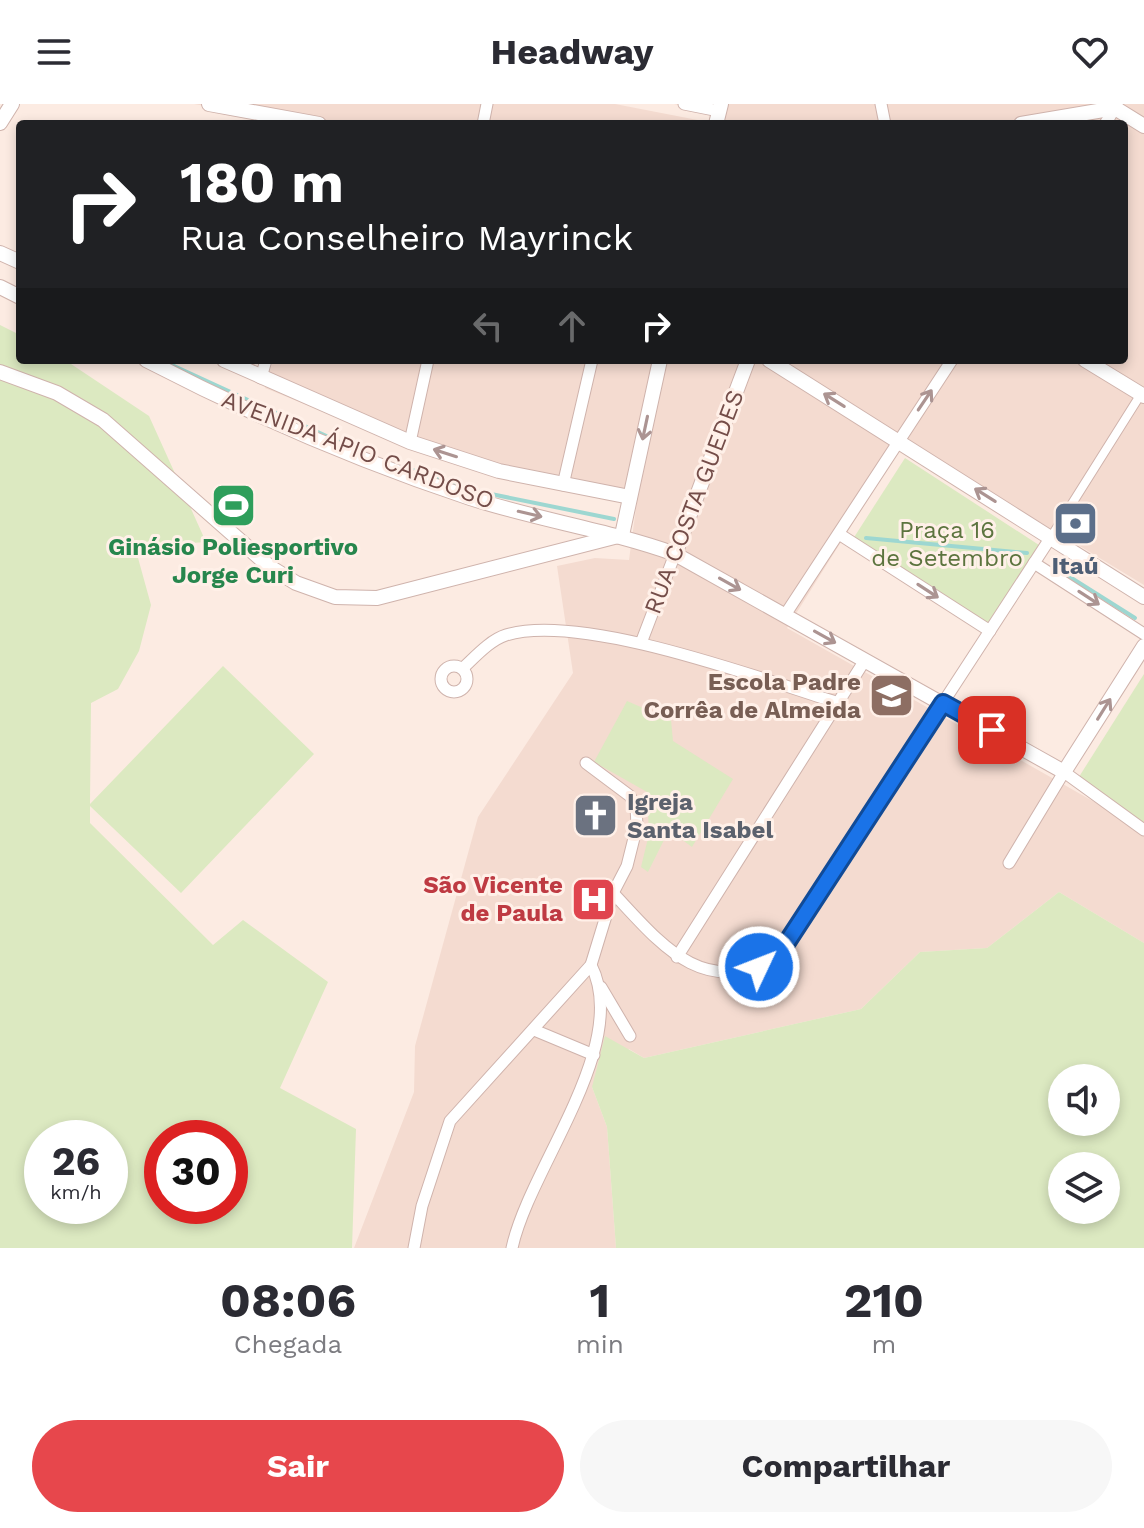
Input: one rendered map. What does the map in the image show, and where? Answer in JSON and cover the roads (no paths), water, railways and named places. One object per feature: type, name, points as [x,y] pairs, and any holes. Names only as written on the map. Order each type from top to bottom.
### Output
[{"type":"street","points":[[0,123],[12,104]]},
{"type":"street","points":[[209,104],[297,120]]},
{"type":"street","points":[[684,104],[719,113]]},
{"type":"street","points":[[1042,120],[1116,106],[1144,126]]},
{"type":"street","name":"AVENIDA ÁPIO CARDOSO","points":[[154,364],[265,418],[437,486],[523,512],[622,535],[675,554],[1064,772]]},
{"type":"street","name":"AVENIDA ÁPIO CARDOSO","points":[[232,364],[410,442],[499,471],[630,497]]},
{"type":"street","points":[[261,378],[265,364]]},
{"type":"street","points":[[410,442],[427,364]]},
{"type":"street","points":[[563,485],[591,364]]},
{"type":"street","points":[[0,372],[85,408],[270,567],[296,583],[335,597],[389,596],[622,535],[659,364]]},
{"type":"street","name":"RUA COSTA GUEDES","points":[[641,643],[746,364]]},
{"type":"street","points":[[776,364],[1144,597]]},
{"type":"street","points":[[785,615],[949,364]]},
{"type":"street","points":[[613,893],[677,957],[697,967],[727,972],[751,970],[776,959],[1143,393],[1092,364]]},
{"type":"street","points":[[839,534],[990,631]]},
{"type":"street","points":[[1034,563],[1144,634]]},
{"type":"street","points":[[463,668],[498,639],[515,633],[572,633],[641,643],[839,703]]},
{"type":"street","points":[[1009,863],[1144,646]]},
{"type":"street","points":[[677,957],[865,660]]},
{"type":"street","points":[[414,1248],[430,1179],[450,1121],[591,965],[613,893],[633,845],[636,807],[630,796],[586,763]]},
{"type":"street","points":[[1064,772],[1144,830]]},
{"type":"street","points":[[591,965],[630,1036]]},
{"type":"street","points":[[512,1248],[524,1210],[594,1055],[601,1004],[599,983]]},
{"type":"street","points":[[534,1030],[594,1055]]},
{"type":"waterway","points":[[170,364],[346,445]]},
{"type":"waterway","points":[[406,468],[481,492],[614,519]]},
{"type":"waterway","points":[[866,538],[1027,553]]},
{"type":"waterway","points":[[1054,567],[1135,618]]},
{"type":"place","name":"Ginásio Poliesportivo Jorge Curi","points":[[233,505]]},
{"type":"place","name":"Itaú","points":[[1075,524]]},
{"type":"place","name":"Escola Padre Corrêa de Almeida","points":[[892,696]]},
{"type":"place","name":"Igreja Santa Isabel","points":[[596,816]]},
{"type":"place","name":"São Vicente de Paula","points":[[594,899]]},
{"type":"park label","name":"Praça 16 de Setembro","points":[[947,544]]}]
